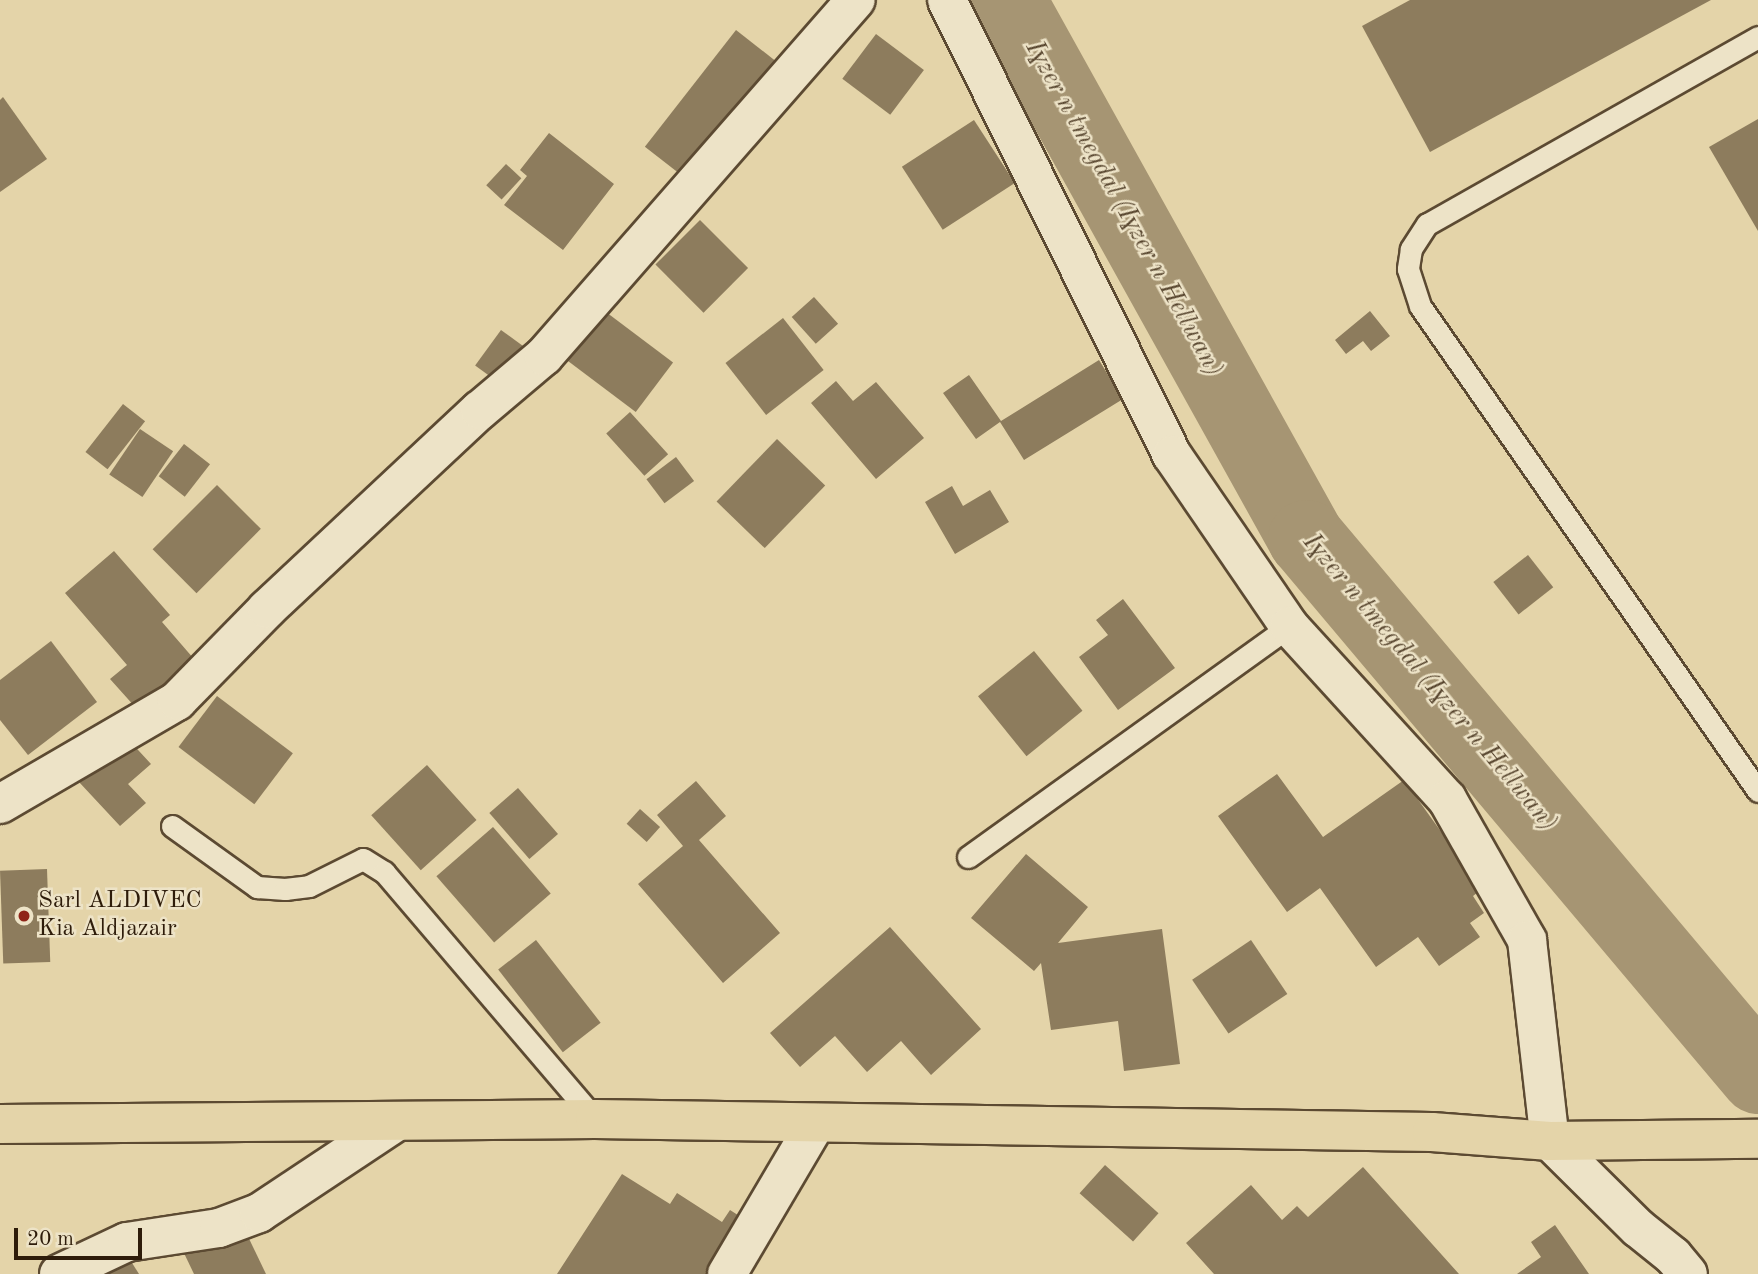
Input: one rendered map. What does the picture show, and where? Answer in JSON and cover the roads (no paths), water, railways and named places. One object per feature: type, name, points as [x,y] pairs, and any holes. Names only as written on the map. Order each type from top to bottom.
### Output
[{"type":"main road","points":[[0,1124],[595,1119],[1432,1132],[1550,1141],[1745,1139]]},
{"type":"street","points":[[0,804],[177,701],[267,609],[480,410],[544,356],[856,0]]},
{"type":"street","points":[[947,0],[1172,454],[1289,626],[1447,799],[1527,940],[1550,1141],[1638,1228],[1673,1268]]},
{"type":"street","points":[[59,1274],[127,1242],[219,1228],[259,1213],[396,1122]]},
{"type":"street","points":[[727,1274],[816,1124]]},
{"type":"lane","points":[[1758,37],[1427,225],[1411,249],[1408,269],[1420,306],[1758,791]]},
{"type":"lane","points":[[968,857],[1289,626]]},
{"type":"lane","points":[[172,826],[257,887],[285,889],[309,886],[363,859],[384,872],[595,1119]]},
{"type":"waterway","name":"Iɣzer n tmegdal (Iɣzer n Hellwan)","points":[[1007,0],[1306,538],[1758,1075]]},
{"type":"place","name":"Sarl ALDIVEC Kia Aldjazair","points":[[24,916]]}]
